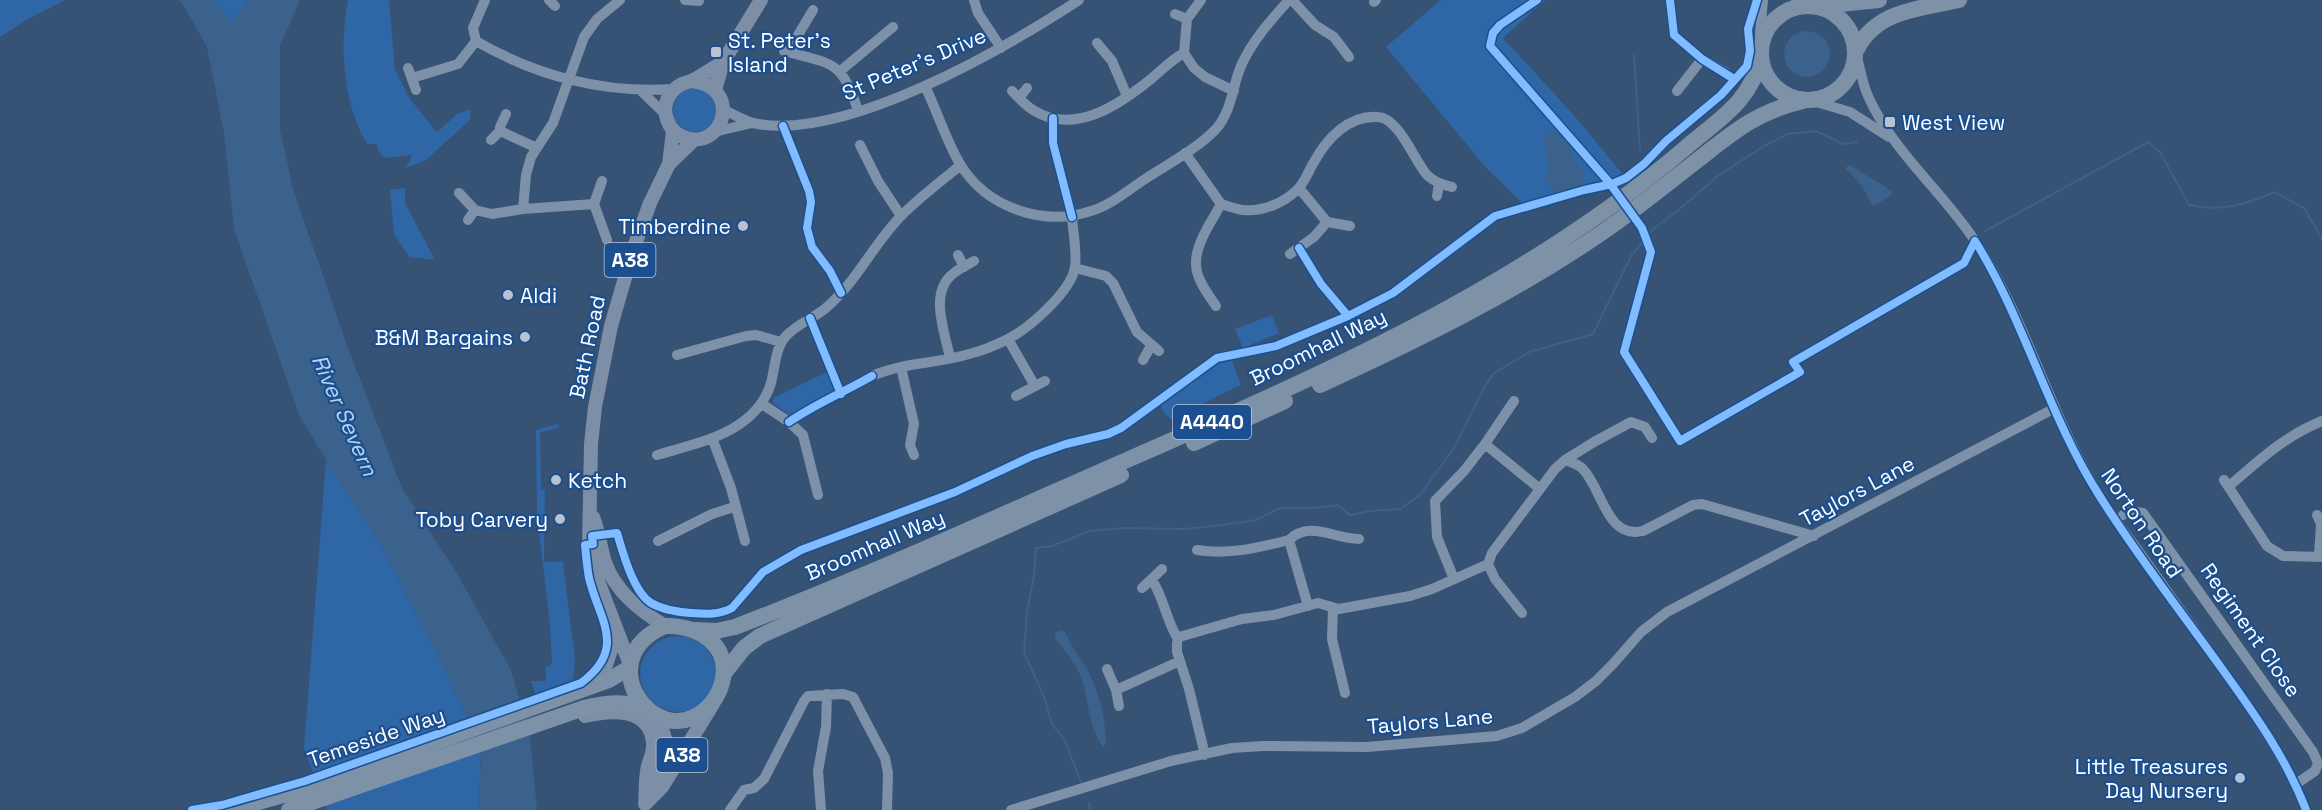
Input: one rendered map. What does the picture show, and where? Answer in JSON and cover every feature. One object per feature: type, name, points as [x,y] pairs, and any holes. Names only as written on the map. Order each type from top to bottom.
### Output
[{"type":"highway","points":[[1879,0],[1806,4],[1780,13],[1766,30],[1761,50],[1768,76],[1778,89],[1787,95],[1808,101],[1825,98],[1842,84],[1854,63],[1857,51],[1871,28],[1884,19],[1959,0]]},
{"type":"highway","points":[[1806,4],[1840,19],[1854,37],[1857,51]]},
{"type":"highway","name":"Broomhall Way","points":[[695,630],[716,632],[735,627],[839,585],[1164,444],[1333,367],[1413,327],[1511,273],[1627,195],[1730,111],[1751,86],[1761,50]]},
{"type":"highway","name":"Broomhall Way","points":[[725,672],[744,648],[760,636],[1358,368],[1491,301],[1600,234],[1742,125],[1770,110],[1808,101]]},
{"type":"highway","points":[[665,626],[685,626],[695,630],[711,641],[721,655],[725,672],[720,691],[714,702],[699,715],[688,720],[659,718],[645,706],[638,697],[629,665],[642,642],[652,631],[665,626]]},
{"type":"highway","name":"Temeside Way","points":[[289,810],[310,795],[609,680],[629,665]]},
{"type":"highway","name":"Temeside Way","points":[[230,810],[310,795],[564,718],[606,702],[645,706]]},
{"type":"main road","points":[[715,90],[723,62],[760,0]]},
{"type":"main road","points":[[694,140],[684,138],[673,131],[665,114],[666,103],[674,89],[723,62]]},
{"type":"main road","points":[[692,81],[702,82],[715,90],[721,98],[724,110],[722,120],[714,132]]},
{"type":"main road","name":"Bath Road","points":[[629,665],[595,573],[589,545],[593,425],[611,326],[633,250],[650,203],[669,164],[673,131]]},
{"type":"main road","name":"Bath Road","points":[[669,164],[694,140],[706,138],[714,132]]},
{"type":"main road","name":"Bath Road","points":[[591,512],[605,563],[616,584],[635,605],[665,626]]},
{"type":"main road","points":[[591,686],[606,665],[617,631]]},
{"type":"main road","name":"A38","points":[[643,807],[662,787],[714,702]]},
{"type":"main road","points":[[564,718],[616,711],[635,715],[643,721],[653,742],[653,753],[648,767],[643,807]]},
{"type":"main road","name":"A38","points":[[643,807],[661,764],[666,742],[659,718]]},
{"type":"street","points":[[476,41],[473,28],[484,0]]},
{"type":"street","points":[[524,209],[526,175],[537,148],[553,123],[576,58],[590,28],[620,0]]},
{"type":"street","points":[[685,0],[699,1]]},
{"type":"street","points":[[974,0],[978,13],[1000,48]]},
{"type":"street","name":"St Peter's Drive","points":[[714,132],[752,123],[783,126],[814,123],[858,111],[925,86],[1000,48],[1078,0]]},
{"type":"street","points":[[1201,0],[1186,20],[1184,53],[1194,68],[1205,77],[1234,91]]},
{"type":"street","points":[[925,86],[961,165],[991,199],[1031,214],[1071,217],[1093,211],[1114,200],[1185,153],[1217,128],[1229,107],[1241,67],[1254,44],[1290,0],[1315,25],[1334,37],[1348,57]]},
{"type":"street","points":[[1670,0],[1674,35],[1702,59],[1725,72]]},
{"type":"street","points":[[1761,50],[1763,0]]},
{"type":"street","points":[[813,10],[789,52],[822,60],[839,72],[850,88],[858,111]]},
{"type":"street","points":[[1175,14],[1186,20]]},
{"type":"street","points":[[839,72],[893,27]]},
{"type":"street","points":[[416,90],[410,73],[458,64],[476,41]]},
{"type":"street","points":[[476,41],[530,67],[569,80],[641,91],[674,89]]},
{"type":"street","points":[[1097,43],[1112,61],[1127,96]]},
{"type":"street","name":"Norton Road","points":[[1857,51],[1868,96],[1895,141],[1954,211],[1985,256],[2007,297],[2055,408],[2098,494],[2241,695],[2296,784],[2306,810]]},
{"type":"street","points":[[1027,88],[1015,94],[1033,110],[1053,118],[1077,119],[1099,114],[1151,79],[1174,58],[1184,53]]},
{"type":"street","points":[[1677,91],[1702,59]]},
{"type":"street","points":[[641,91],[665,114]]},
{"type":"street","name":"Norton Road","points":[[1808,101],[1850,112],[1895,141]]},
{"type":"street","name":"St Peter's Drive","points":[[724,110],[752,123]]},
{"type":"street","points":[[491,140],[500,131],[506,114]]},
{"type":"street","points":[[1185,153],[1221,204],[1243,210],[1264,208],[1282,202],[1299,188],[1320,151],[1339,129],[1357,119],[1378,117],[1390,121],[1428,176],[1439,184],[1452,187]]},
{"type":"street","points":[[500,131],[537,148]]},
{"type":"street","points":[[860,145],[878,181],[901,216]]},
{"type":"street","points":[[657,455],[677,443],[712,438],[752,416],[762,404],[771,383],[781,342],[797,326],[826,308],[901,216],[961,165]]},
{"type":"street","points":[[602,181],[594,204],[607,240]]},
{"type":"street","points":[[1437,196],[1439,184]]},
{"type":"street","points":[[1299,188],[1327,222],[1350,226]]},
{"type":"street","points":[[459,194],[476,210],[492,214],[524,209],[594,204]]},
{"type":"street","points":[[1216,306],[1199,279],[1196,265],[1203,239],[1221,204]]},
{"type":"street","points":[[468,220],[476,210]]},
{"type":"street","points":[[872,376],[888,369],[968,355],[1008,339],[1029,325],[1052,305],[1075,268],[1071,217]]},
{"type":"street","points":[[1290,254],[1314,237],[1327,222]]},
{"type":"street","points":[[950,358],[939,306],[942,288],[952,274],[969,264],[958,255]]},
{"type":"street","points":[[1075,268],[1106,276],[1113,284],[1137,332],[1155,348],[1143,360]]},
{"type":"street","points":[[676,355],[746,336],[756,335],[781,342]]},
{"type":"street","points":[[1008,339],[1035,386]]},
{"type":"street","points":[[898,446],[912,450],[914,424],[901,367]]},
{"type":"street","points":[[1016,396],[1045,381]]},
{"type":"street","points":[[1454,579],[1437,537],[1435,501],[1464,471],[1514,401]]},
{"type":"street","points":[[762,404],[789,422],[803,435],[818,495]]},
{"type":"street","name":"Taylors Lane","points":[[1011,810],[1171,761],[1232,748],[1366,747],[1484,739],[1522,728],[1566,703],[1596,681],[1641,632],[1667,612],[2055,408]]},
{"type":"street","points":[[2320,521],[2320,556],[2283,556],[2267,546],[2226,483],[2267,447],[2322,421]]},
{"type":"street","points":[[1522,613],[1495,579],[1488,564],[1492,553],[1555,469],[1565,460],[1631,422],[1645,428],[1652,438]]},
{"type":"street","points":[[712,438],[731,488],[734,507],[745,542]]},
{"type":"street","points":[[1485,444],[1540,489]]},
{"type":"street","points":[[1565,460],[1581,467],[1615,524],[1624,531],[1634,533],[1643,531],[1693,505],[1702,504],[1814,536]]},
{"type":"street","points":[[658,541],[712,514],[734,507]]},
{"type":"street","name":"Regiment Close","points":[[2123,515],[2130,511],[2143,513],[2313,752],[2318,763],[2315,771],[2296,784]]},
{"type":"street","points":[[1197,550],[1215,553],[1239,552],[1289,540],[1305,530],[1359,539]]},
{"type":"street","points":[[1289,540],[1308,606]]},
{"type":"street","points":[[1178,639],[1181,636],[1242,619],[1274,615],[1318,603],[1339,609],[1410,596],[1432,589],[1488,564]]},
{"type":"street","points":[[1142,588],[1162,569]]},
{"type":"street","points":[[1152,580],[1159,590],[1170,626],[1178,639],[1177,652],[1189,689],[1204,755]]},
{"type":"street","points":[[1333,608],[1332,639],[1345,693]]},
{"type":"street","points":[[1116,690],[1180,662]]},
{"type":"street","points":[[1107,669],[1116,690],[1119,706]]},
{"type":"street","points":[[730,810],[744,790],[754,788],[764,779],[804,701],[814,694],[843,694],[853,697],[880,748],[888,773],[887,810]]},
{"type":"street","points":[[821,810],[818,771],[826,726],[827,694]]},
{"type":"shaded area","points":[[0,0],[65,0],[0,37]]},
{"type":"shaded area","points":[[210,0],[247,0],[233,23]]},
{"type":"shaded area","points":[[348,0],[389,0],[395,69],[410,99],[437,132],[457,114],[471,109],[470,120],[426,160],[406,168],[412,155],[385,158],[378,151],[377,144],[367,144],[359,128],[348,93],[345,74],[344,36]]},
{"type":"shaded area","points":[[1441,0],[1545,0],[1503,38],[1572,113],[1626,178],[1523,204],[1487,169],[1386,47]]},
{"type":"shaded area","points":[[695,88],[704,89],[711,94],[716,101],[716,119],[711,126],[704,131],[695,132],[686,131],[679,126],[674,119],[673,110],[674,101],[679,94],[686,89]]},
{"type":"shaded area","points":[[405,188],[405,203],[435,260],[409,257],[394,234],[390,190]]},
{"type":"shaded area","points":[[1272,315],[1279,333],[1243,348],[1235,329]]},
{"type":"shaded area","points":[[1231,357],[1241,385],[1171,419],[1164,413],[1160,404],[1213,363]]},
{"type":"shaded area","points":[[829,371],[836,394],[792,417],[773,403],[773,398]]},
{"type":"shaded area","points":[[559,424],[559,427],[540,433],[541,489],[545,490],[544,562],[563,562],[575,659],[573,681],[537,700],[531,681],[546,681],[546,667],[552,664],[550,624],[537,516],[536,430]]},
{"type":"shaded area","points":[[326,460],[380,543],[442,664],[481,747],[479,810],[327,810],[304,749]]},
{"type":"shaded area","points":[[678,636],[692,639],[705,647],[713,660],[716,674],[713,688],[705,701],[692,709],[678,712],[664,709],[651,701],[643,688],[640,674],[643,660],[651,647],[664,639]]},
{"type":"water","name":"River Severn","points":[[178,0],[210,0],[233,23],[247,0],[300,0],[280,46],[280,129],[293,189],[348,348],[402,488],[458,575],[511,670],[530,737],[537,810],[479,810],[481,747],[442,664],[380,543],[299,415],[234,229],[224,133],[207,47],[182,3]]},
{"type":"water","points":[[1807,31],[1823,38],[1830,54],[1823,70],[1807,77],[1791,70],[1784,54],[1791,38]]},
{"type":"water","points":[[1554,130],[1572,149],[1573,161],[1584,172],[1583,184],[1569,192],[1554,192],[1546,182],[1548,164],[1544,138]]},
{"type":"water","points":[[1850,165],[1892,191],[1891,196],[1873,206],[1861,185],[1845,168]]},
{"type":"water","points":[[1061,630],[1065,632],[1087,669],[1097,691],[1104,721],[1106,743],[1104,747],[1092,725],[1079,672],[1055,638],[1055,633]]},
{"type":"waterway","points":[[1634,55],[1640,150]]},
{"type":"waterway","points":[[1081,782],[1064,739],[1052,724],[1044,697],[1024,652],[1036,548],[1052,546],[1090,531],[1123,528],[1184,529],[1223,525],[1256,520],[1280,508],[1338,505],[1350,515],[1400,509],[1420,495],[1454,448],[1493,374],[1529,352],[1593,334],[1631,256],[1653,229],[1718,176],[1764,146],[1788,134],[1816,131],[1843,144],[1857,142]]},
{"type":"waterway","points":[[1985,231],[2148,142],[2160,152],[2189,205],[2212,208],[2233,206],[2274,192],[2304,208],[2322,239]]},
{"type":"waterway","points":[[1089,803],[1090,810]]},
{"type":"cycle path","points":[[1537,0],[1500,25],[1493,33],[1490,46],[1608,181],[1642,228],[1651,252],[1624,352],[1680,441],[1800,372],[1793,362],[1964,263],[1975,241]]},
{"type":"cycle path","points":[[1670,0],[1674,35],[1702,59],[1734,79]]},
{"type":"cycle path","points":[[192,810],[222,805],[305,781],[581,683],[595,670],[603,658],[607,645],[603,620],[589,578],[585,545],[593,544],[592,536],[617,533],[634,581],[651,603],[686,613],[722,612],[732,608],[763,572],[801,550],[955,492],[1032,456],[1066,444],[1108,434],[1121,428],[1217,358],[1276,346],[1348,316],[1393,293],[1495,216],[1612,184],[1626,178],[1721,95],[1747,66],[1750,51],[1748,29],[1757,0]]},
{"type":"cycle path","points":[[1053,118],[1053,143],[1072,217]]},
{"type":"cycle path","points":[[783,126],[809,191],[811,202],[807,228],[812,247],[830,271],[841,293]]},
{"type":"cycle path","points":[[1975,241],[2008,303],[2065,433],[2099,495],[2160,585],[2259,722],[2290,774],[2306,810]]},
{"type":"cycle path","points":[[1299,248],[1321,284],[1348,316]]},
{"type":"cycle path","points":[[810,318],[841,394]]},
{"type":"cycle path","points":[[789,422],[872,376]]},
{"type":"place","name":"St. Peter's Island","points":[[716,52]]},
{"type":"place","name":"West View","points":[[1890,122]]},
{"type":"place","name":"Timberdine","points":[[743,226]]},
{"type":"place","name":"Aldi","points":[[508,295]]},
{"type":"place","name":"B&M Bargains","points":[[525,337]]},
{"type":"place","name":"Ketch","points":[[556,480]]},
{"type":"place","name":"Toby Carvery","points":[[560,519]]},
{"type":"place","name":"Little Treasures Day Nursery","points":[[2240,778]]}]
